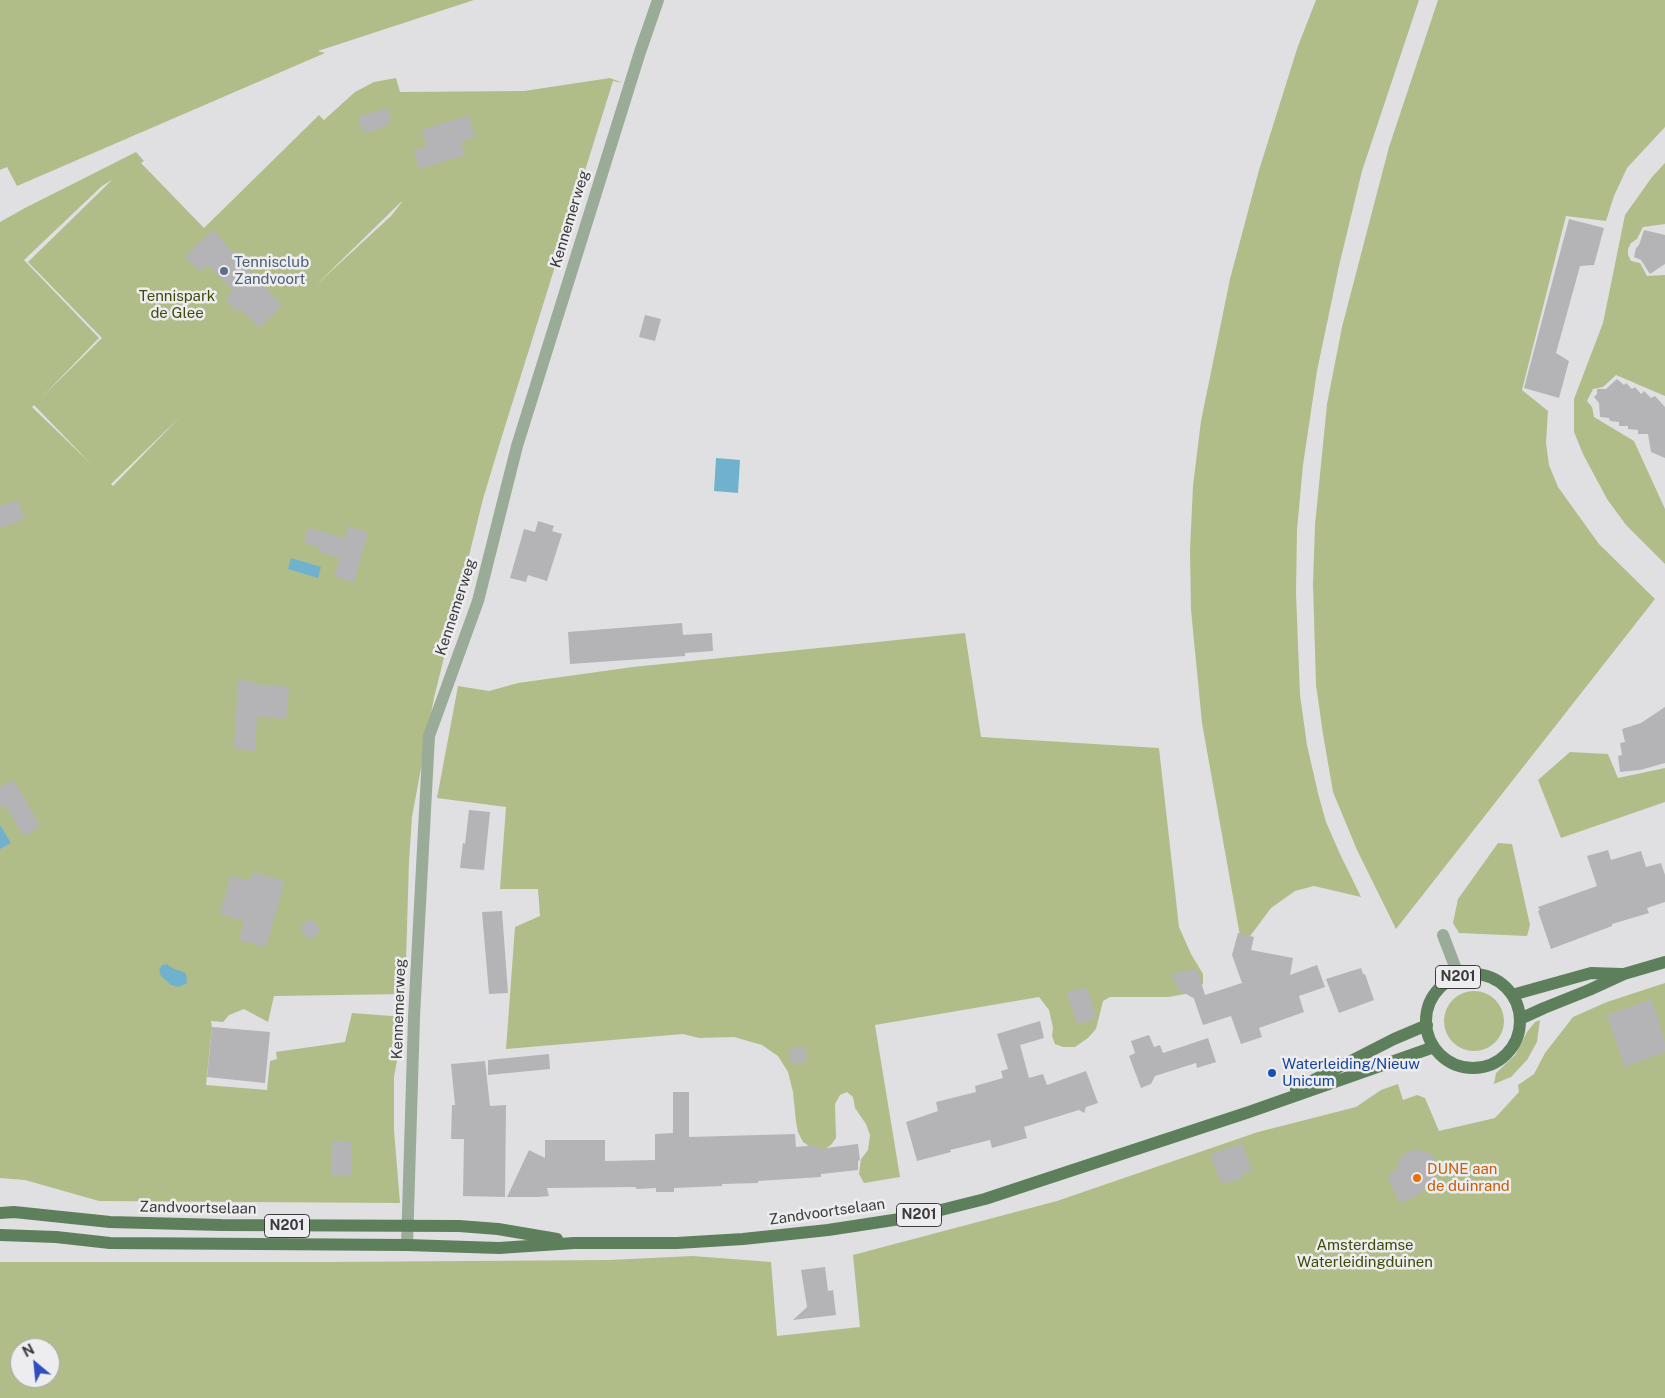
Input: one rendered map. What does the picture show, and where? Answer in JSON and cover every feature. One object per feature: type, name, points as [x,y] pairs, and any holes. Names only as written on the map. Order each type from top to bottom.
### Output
[{"type":"main road","points":[[1520,1019],[1624,974],[1665,962]]},
{"type":"main road","points":[[1434,1047],[1446,1059],[1455,1064],[1472,1068],[1486,1066],[1495,1062],[1509,1051],[1516,1040],[1520,1019],[1518,1006],[1512,994],[1591,973],[1624,974]]},
{"type":"main road","name":"N201","points":[[1434,1047],[1430,1040],[1427,1024],[1429,1007],[1436,993],[1445,984],[1459,977],[1476,974],[1503,985],[1512,994]]},
{"type":"main road","name":"Zandvoortselaan","points":[[1249,1112],[1427,1024]]},
{"type":"main road","name":"Zandvoortselaan","points":[[0,1235],[56,1237],[110,1242],[407,1245],[499,1248],[574,1243],[677,1243],[743,1240],[828,1230],[914,1217],[985,1199],[1249,1112],[1434,1047]]},
{"type":"main road","name":"Zandvoortselaan","points":[[0,1213],[14,1212],[119,1222],[221,1225],[459,1226],[498,1229],[574,1243]]},
{"type":"street","name":"Kennemerweg","points":[[407,1245],[415,1011],[429,736],[478,601],[516,446],[658,0]]},
{"type":"street","points":[[1443,935],[1459,977]]},
{"type":"green space","points":[[0,0],[474,0],[318,51],[325,53],[17,186],[7,167],[0,170]]},
{"type":"green space","points":[[1316,0],[1419,0],[1362,171],[1339,266],[1317,371],[1303,465],[1297,530],[1296,593],[1300,695],[1307,745],[1326,822],[1361,897],[1314,886],[1295,891],[1271,908],[1242,947],[1202,723],[1191,610],[1190,550],[1193,486],[1201,421],[1230,279],[1259,170],[1298,46]]},
{"type":"green space","points":[[1438,0],[1665,0],[1665,127],[1627,168],[1614,196],[1606,221],[1566,216],[1522,390],[1548,411],[1546,443],[1549,465],[1558,487],[1599,544],[1655,599],[1396,929],[1357,850],[1333,792],[1316,685],[1313,584],[1315,525],[1327,404],[1342,327],[1389,147]]},
{"type":"green space","name":"Tennispark de Glee","points":[[396,78],[400,92],[524,91],[610,78],[623,83],[613,81],[502,436],[483,499],[434,698],[412,817],[405,994],[274,996],[268,1022],[244,1009],[229,1015],[223,1022],[211,1021],[206,1085],[267,1090],[270,1061],[277,1059],[276,1052],[345,1042],[352,1013],[405,1017],[394,1077],[394,1130],[400,1203],[99,1201],[25,1180],[0,1178],[0,222],[136,152],[144,161],[141,163],[204,228],[319,115],[324,120],[355,92],[374,82]],"holes":[[[112,180],[28,262],[102,338],[42,397],[99,338],[24,260],[102,186]],[[401,202],[391,216],[315,286]],[[34,405],[91,464],[32,407]],[[180,417],[113,486],[111,484]]]},
{"type":"green space","points":[[1665,163],[1665,224],[1643,227],[1637,239],[1631,243],[1628,255],[1631,261],[1640,263],[1647,276],[1665,275],[1665,396],[1616,375],[1603,387],[1593,389],[1587,401],[1592,407],[1594,417],[1634,441],[1665,509],[1665,564],[1626,525],[1607,499],[1583,454],[1574,432],[1574,399],[1603,323],[1625,215],[1652,177]]},
{"type":"green space","points":[[965,633],[981,737],[1159,748],[1179,927],[1191,954],[1203,974],[1203,983],[1200,989],[1191,993],[1168,997],[1110,997],[1103,1001],[1096,1029],[1088,1038],[1075,1047],[1063,1047],[1055,1044],[1052,1036],[1053,1028],[1049,1010],[1039,997],[875,1025],[900,1177],[864,1183],[859,1174],[860,1166],[861,1159],[868,1150],[870,1135],[866,1124],[855,1108],[853,1097],[847,1092],[840,1095],[835,1104],[836,1138],[831,1145],[823,1150],[813,1149],[803,1142],[798,1132],[793,1092],[788,1072],[778,1056],[762,1045],[734,1037],[699,1038],[683,1034],[506,1049],[515,927],[540,916],[538,889],[500,889],[506,807],[437,798],[458,686],[489,691],[518,683],[633,667]]},
{"type":"green space","points":[[1570,752],[1608,754],[1618,778],[1665,768],[1665,802],[1561,838],[1538,780]]},
{"type":"green space","points":[[1498,843],[1512,844],[1530,925],[1527,936],[1459,933],[1453,923],[1458,899]]},
{"type":"green space","name":"Amsterdamse Waterleidingduinen","points":[[1665,983],[1665,1398],[0,1398],[0,1262],[609,1260],[693,1256],[771,1262],[777,1336],[860,1327],[853,1255],[1057,1201],[1258,1132],[1356,1107],[1381,1090],[1398,1084],[1403,1100],[1417,1095],[1425,1098],[1439,1131],[1495,1118],[1519,1092],[1518,1085],[1534,1074],[1545,1053],[1573,1017],[1607,1002]]},
{"type":"green space","points":[[1474,991],[1491,996],[1499,1004],[1504,1021],[1499,1038],[1491,1046],[1474,1051],[1457,1046],[1449,1038],[1444,1021],[1449,1004],[1457,996]]},
{"type":"green space","points":[[1540,1020],[1537,1042],[1527,1060],[1511,1077],[1494,1084],[1496,1073],[1515,1055],[1527,1032],[1535,1022]]},
{"type":"water","points":[[716,458],[740,460],[738,493],[714,491]]},
{"type":"water","points":[[291,558],[321,567],[318,578],[288,569]]},
{"type":"water","points":[[0,825],[11,843],[0,849]]},
{"type":"water","points":[[167,964],[186,973],[187,983],[178,987],[171,985],[161,976],[159,970],[162,965]]},
{"type":"building","points":[[388,108],[391,122],[381,129],[362,131],[358,117]]},
{"type":"building","points":[[469,115],[475,137],[461,142],[465,155],[419,169],[414,150],[427,146],[422,130]]},
{"type":"building","points":[[1569,219],[1604,228],[1594,265],[1580,266],[1556,353],[1569,361],[1559,398],[1524,388]]},
{"type":"building","points":[[213,230],[282,306],[259,328],[240,308],[237,312],[225,299],[233,290],[208,265],[200,272],[185,256]]},
{"type":"building","points":[[1644,230],[1665,235],[1665,264],[1650,274],[1641,260],[1634,257]]},
{"type":"building","points":[[645,315],[661,319],[655,341],[639,337]]},
{"type":"building","points":[[1617,379],[1624,385],[1626,383],[1632,389],[1635,387],[1641,394],[1644,391],[1651,398],[1655,396],[1665,407],[1665,458],[1651,452],[1648,434],[1638,434],[1638,430],[1628,429],[1628,426],[1619,426],[1619,422],[1600,417],[1599,403],[1594,397],[1597,394],[1597,389],[1606,389]]},
{"type":"building","points":[[18,500],[24,519],[0,528],[0,506]]},
{"type":"building","points":[[538,521],[554,526],[552,531],[562,534],[547,581],[528,575],[526,582],[510,578],[524,529],[535,532]]},
{"type":"building","points":[[348,526],[368,532],[354,583],[334,576],[340,558],[318,552],[320,548],[304,543],[308,528],[345,538]]},
{"type":"building","points":[[682,623],[683,635],[712,633],[713,651],[685,653],[685,656],[570,664],[568,632]]},
{"type":"building","points":[[238,680],[254,681],[254,684],[289,687],[286,719],[257,716],[255,751],[234,749]]},
{"type":"building","points":[[1665,707],[1665,763],[1640,770],[1620,772],[1618,756],[1622,755],[1620,743],[1625,742],[1622,729],[1641,723]]},
{"type":"building","points":[[14,780],[40,826],[24,836],[5,805],[0,808],[0,787]]},
{"type":"building","points":[[469,810],[490,812],[484,870],[460,868]]},
{"type":"building","points":[[1608,850],[1611,860],[1641,851],[1646,867],[1661,863],[1665,875],[1665,902],[1647,908],[1649,913],[1612,924],[1612,926],[1551,949],[1538,907],[1597,886],[1587,856]]},
{"type":"building","points":[[252,872],[285,881],[266,947],[239,940],[244,921],[220,914],[231,876],[250,881]]},
{"type":"building","points":[[502,911],[508,993],[489,994],[482,912]]},
{"type":"building","points":[[312,918],[321,931],[309,940],[300,927]]},
{"type":"building","points":[[1238,933],[1254,937],[1251,950],[1293,958],[1290,975],[1317,965],[1325,987],[1299,996],[1304,1012],[1259,1028],[1262,1037],[1241,1044],[1231,1016],[1203,1025],[1195,999],[1179,990],[1171,974],[1197,969],[1205,995],[1242,983],[1232,955]]},
{"type":"building","points":[[1361,968],[1374,1000],[1339,1013],[1326,979]]},
{"type":"building","points":[[1087,988],[1095,1019],[1078,1024],[1066,992]]},
{"type":"building","points":[[1651,999],[1661,1027],[1665,1052],[1625,1067],[1607,1015]]},
{"type":"building","points":[[1040,1021],[1044,1038],[1020,1045],[1029,1078],[1043,1074],[1047,1085],[1086,1071],[1098,1103],[1086,1107],[1084,1113],[1079,1110],[1024,1127],[1027,1138],[992,1148],[990,1140],[917,1161],[906,1122],[938,1111],[936,1102],[976,1092],[975,1086],[1003,1078],[1001,1071],[1008,1069],[997,1034]]},
{"type":"building","points":[[212,1027],[270,1032],[265,1083],[207,1077]]},
{"type":"building","points":[[1149,1035],[1154,1047],[1160,1045],[1163,1053],[1208,1038],[1216,1062],[1197,1068],[1196,1063],[1155,1076],[1151,1084],[1141,1088],[1129,1056],[1135,1053],[1131,1041]]},
{"type":"building","points":[[805,1046],[807,1062],[791,1064],[789,1049]]},
{"type":"building","points":[[549,1054],[550,1069],[488,1075],[488,1060]]},
{"type":"building","points":[[485,1061],[490,1106],[506,1105],[505,1197],[463,1196],[464,1139],[451,1139],[452,1105],[455,1105],[451,1064]]},
{"type":"building","points":[[673,1092],[689,1092],[689,1137],[795,1134],[796,1147],[818,1145],[818,1149],[858,1144],[860,1160],[858,1161],[858,1170],[821,1174],[821,1177],[758,1181],[758,1183],[722,1184],[722,1186],[674,1188],[674,1192],[656,1192],[656,1188],[637,1189],[635,1187],[547,1188],[549,1196],[507,1197],[529,1150],[545,1158],[545,1140],[605,1140],[605,1161],[655,1160],[655,1134],[673,1133]]},
{"type":"building","points":[[332,1141],[351,1141],[351,1176],[332,1176]]},
{"type":"building","points":[[1242,1143],[1252,1171],[1241,1174],[1242,1178],[1226,1184],[1225,1181],[1221,1183],[1210,1155]]},
{"type":"building","points":[[1416,1149],[1432,1154],[1439,1168],[1433,1185],[1418,1193],[1419,1195],[1400,1203],[1387,1176],[1394,1173],[1401,1156]]},
{"type":"building","points":[[825,1267],[828,1291],[833,1290],[836,1315],[793,1320],[807,1307],[801,1270]]},
{"type":"place","name":"Tennisclub Zandvoort","points":[[224,271]]},
{"type":"place","name":"Waterleiding/Nieuw Unicum","points":[[1272,1073]]},
{"type":"place","name":"DUNE aan de duinrand","points":[[1417,1178]]}]
